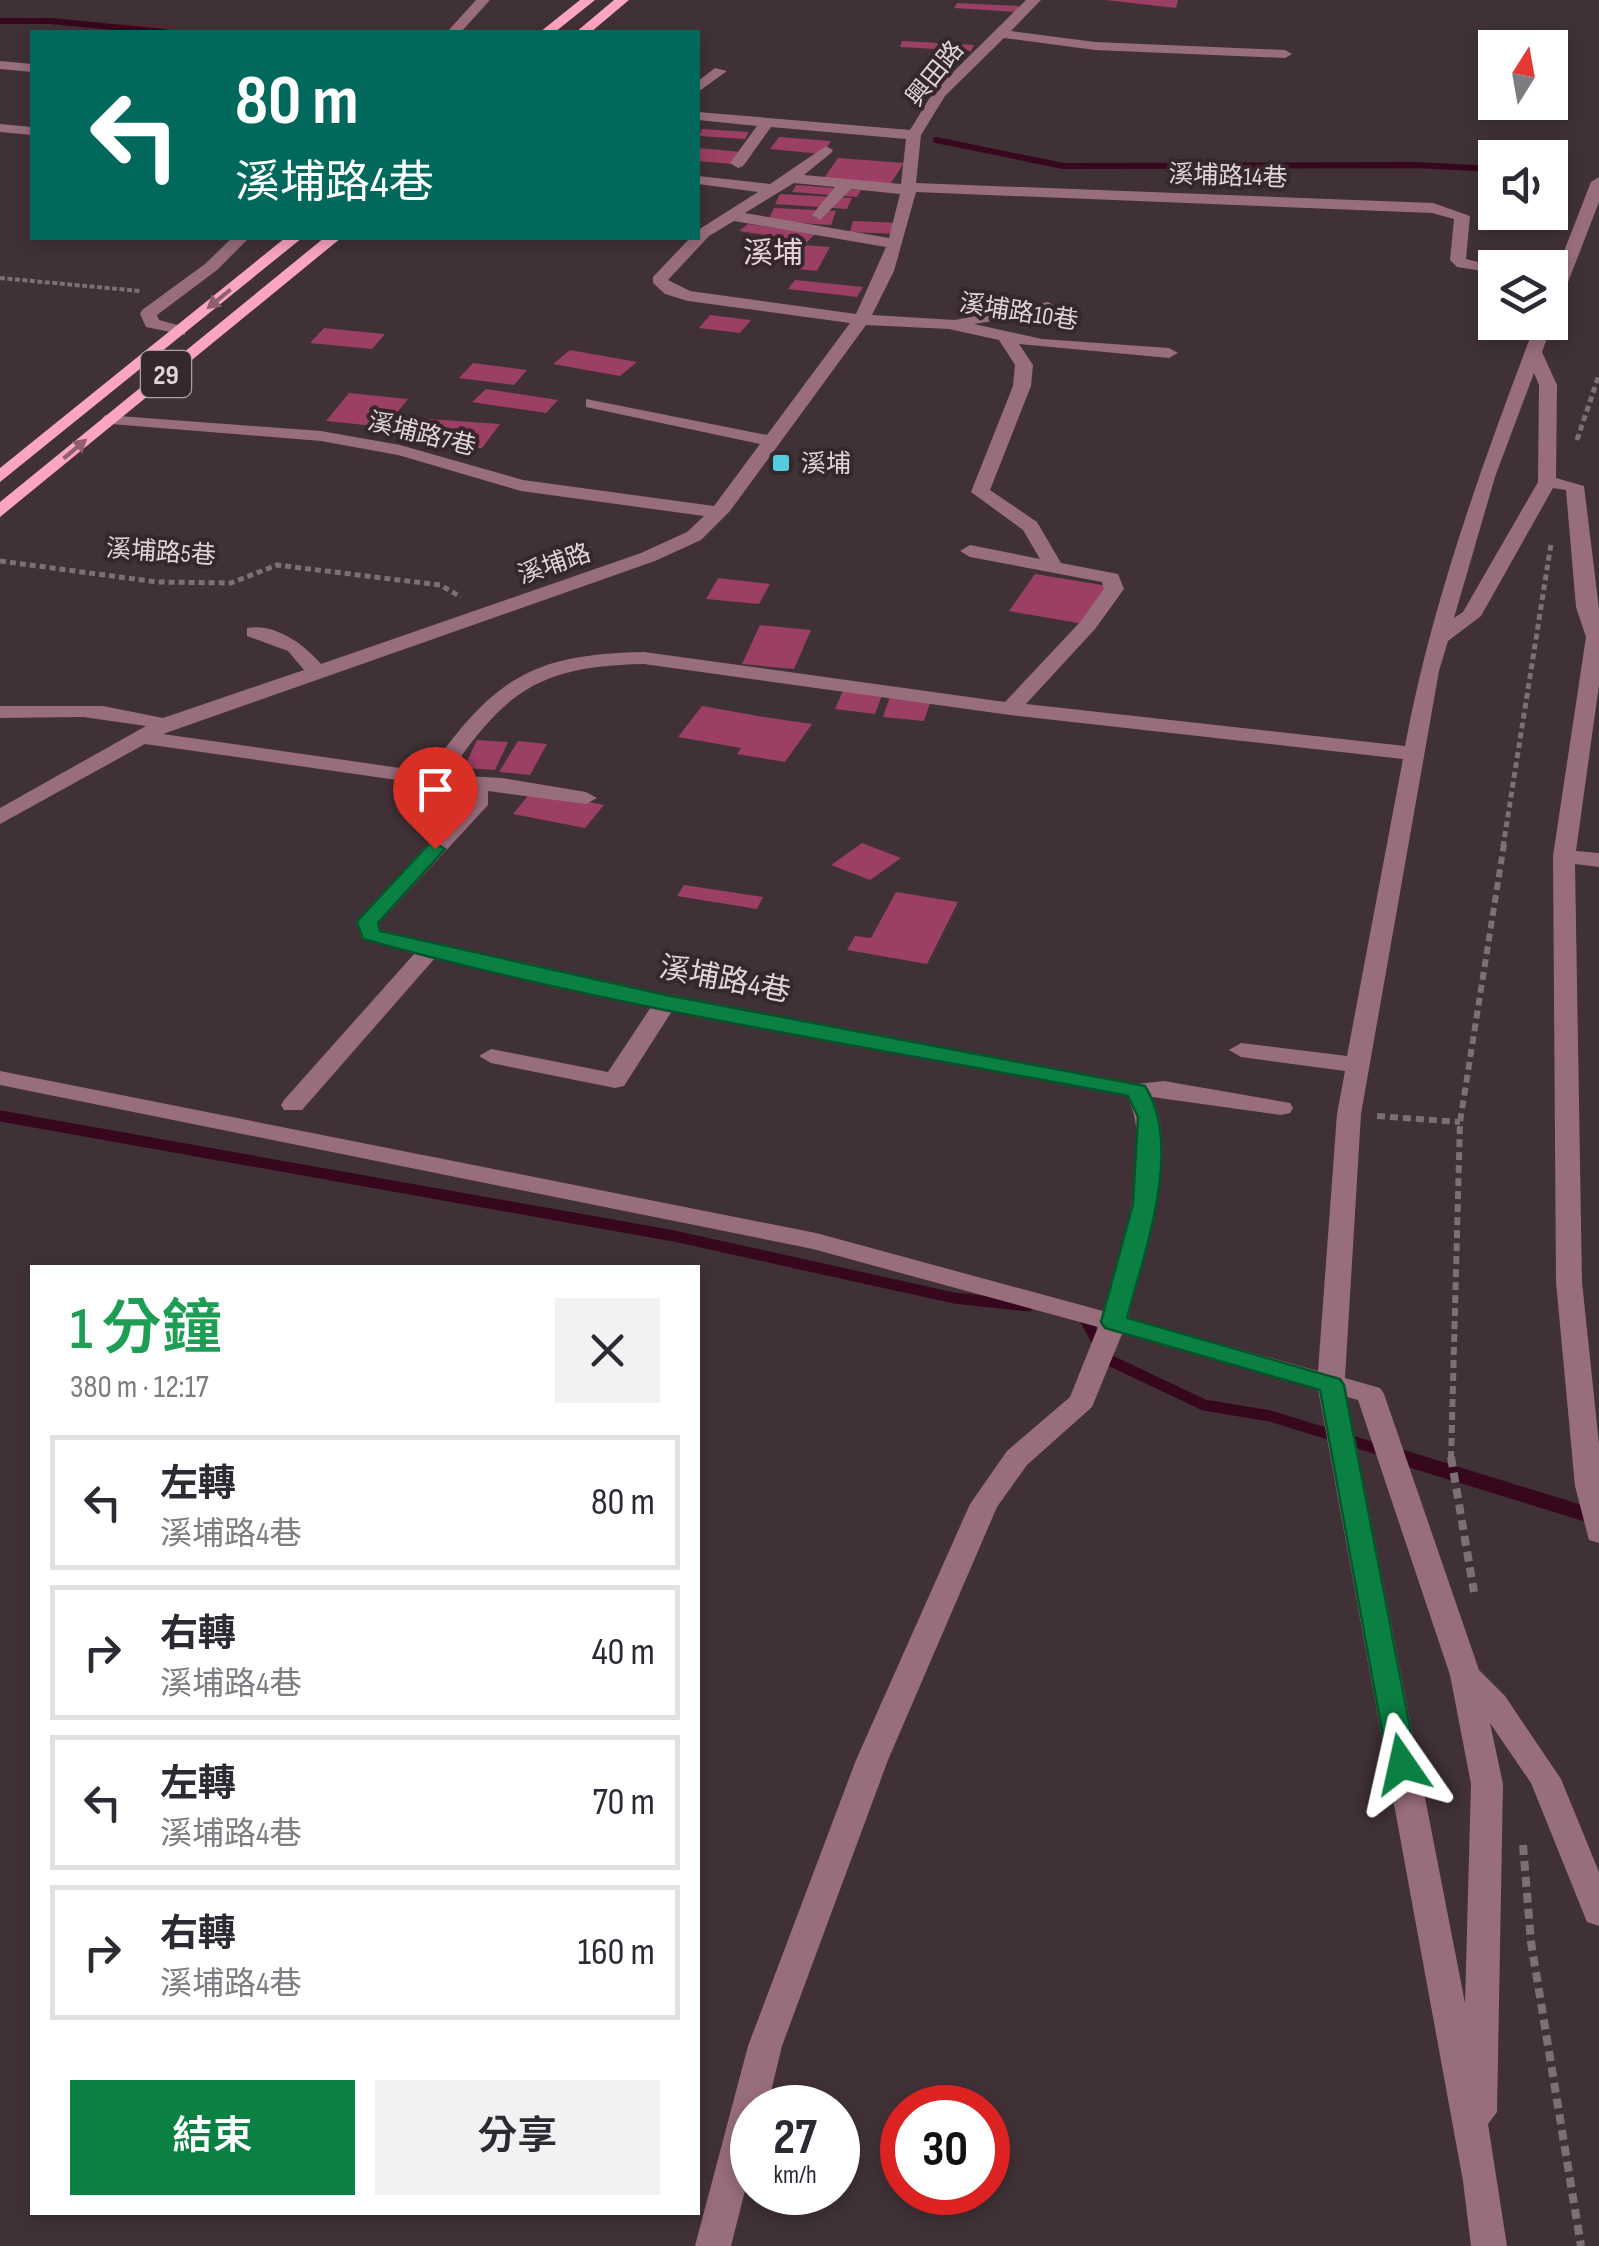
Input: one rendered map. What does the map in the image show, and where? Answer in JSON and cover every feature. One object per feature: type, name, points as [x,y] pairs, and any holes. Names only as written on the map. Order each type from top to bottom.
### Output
[{"type":"main road","points":[[550,30],[588,0]]},
{"type":"main road","points":[[585,30],[622,0]]},
{"type":"main road","name":"29","points":[[0,476],[292,240]]},
{"type":"main road","name":"29","points":[[0,511],[331,240]]},
{"type":"street","points":[[456,30],[482,0]]},
{"type":"street","name":"興田路","points":[[913,140],[939,94],[1034,0]]},
{"type":"street","points":[[998,33],[1095,46],[1285,54]]},
{"type":"street","points":[[0,65],[30,68]]},
{"type":"street","points":[[700,86],[720,71]]},
{"type":"street","points":[[700,116],[763,127],[913,140]]},
{"type":"street","points":[[738,163],[763,127]]},
{"type":"street","points":[[0,128],[30,131]]},
{"type":"street","name":"溪埔路","points":[[0,817],[164,726],[648,557],[694,536],[774,442],[862,320],[896,244],[910,189],[913,140]]},
{"type":"street","points":[[704,227],[791,178],[826,150]]},
{"type":"street","points":[[791,178],[910,189]]},
{"type":"street","points":[[700,180],[770,189]]},
{"type":"street","points":[[1568,250],[1599,182]]},
{"type":"street","points":[[820,216],[844,191],[843,183]]},
{"type":"street","name":"溪埔路14巷","points":[[910,189],[985,188],[1079,198],[1117,195],[1433,208],[1462,216],[1458,260],[1478,266]]},
{"type":"street","points":[[729,215],[896,244]]},
{"type":"street","points":[[179,331],[152,323],[148,314],[239,240]]},
{"type":"street","name":"溪埔路10巷","points":[[693,240],[659,280],[671,291],[862,320],[948,324],[1042,344],[1169,353]]},
{"type":"street","points":[[948,324],[1048,306]]},
{"type":"street","points":[[1006,337],[1024,365],[1022,386],[980,492],[1030,526],[1053,565]]},
{"type":"street","points":[[1489,2246],[1481,2181],[1331,1385],[1349,1114],[1436,640],[1486,477],[1539,340]]},
{"type":"street","points":[[1436,640],[1470,616],[1555,482],[1548,385],[1535,354]]},
{"type":"street","points":[[592,403],[774,442]]},
{"type":"street","name":"溪埔路7巷","points":[[112,419],[321,436],[400,450],[521,485],[718,512]]},
{"type":"street","points":[[1555,482],[1575,486],[1586,607],[1597,626],[1564,856],[1569,1282],[1599,1533]]},
{"type":"street","points":[[970,551],[1111,578],[1114,589],[1088,625],[1010,709]]},
{"type":"street","points":[[254,632],[295,647],[316,672]]},
{"type":"street","points":[[436,776],[486,707],[542,672],[576,659],[644,658],[1010,709],[1417,754]]},
{"type":"street","points":[[0,712],[96,709],[132,714],[164,726]]},
{"type":"street","points":[[140,737],[436,776],[476,785],[530,787],[586,798]]},
{"type":"street","name":"溪埔路4巷","points":[[476,785],[480,800],[367,922],[370,934],[429,951],[666,1002],[1137,1090],[1164,1088],[1281,1108]]},
{"type":"street","points":[[1564,856],[1599,860]]},
{"type":"street","points":[[293,1105],[429,951]]},
{"type":"street","points":[[490,1056],[615,1081],[666,1002]]},
{"type":"street","points":[[1241,1050],[1358,1065]]},
{"type":"street","points":[[0,1078],[816,1241],[1370,1394],[1465,1674],[1487,1784],[1478,2123],[1481,2181]]},
{"type":"street","points":[[713,2246],[764,2046],[872,1760],[984,1504],[1017,1458],[1082,1401],[1113,1322],[1145,1204],[1150,1117],[1137,1090]]},
{"type":"street","points":[[1465,1674],[1494,1704],[1545,1780],[1599,1913]]},
{"type":"path","points":[[0,278],[176,294]]},
{"type":"path","points":[[1477,1606],[1450,1451],[1460,1122],[1555,482],[1599,375]]},
{"type":"path","name":"溪埔路5巷","points":[[0,562],[158,582],[231,583],[277,565],[440,584],[488,612]]},
{"type":"path","points":[[1349,1114],[1460,1122]]},
{"type":"path","points":[[1522,1836],[1531,1942],[1580,2246]]},
{"type":"building","points":[[1105,0],[1178,0],[1176,8]]},
{"type":"building","points":[[957,3],[1019,6],[1017,12],[954,8]]},
{"type":"building","points":[[902,41],[974,45],[971,51],[900,47]]},
{"type":"building","points":[[702,129],[749,132],[745,139],[700,134]]},
{"type":"building","points":[[779,137],[831,141],[822,154],[770,149]]},
{"type":"building","points":[[700,148],[753,153],[744,165],[700,161]]},
{"type":"building","points":[[838,158],[904,163],[889,186],[822,181]]},
{"type":"building","points":[[796,185],[861,190],[857,197],[792,192]]},
{"type":"building","points":[[780,194],[852,198],[847,209],[775,204]]},
{"type":"building","points":[[774,208],[836,211],[831,225],[768,221]]},
{"type":"building","points":[[853,221],[904,223],[901,234],[850,232]]},
{"type":"building","points":[[748,224],[815,234],[804,245],[805,241],[739,231]]},
{"type":"building","points":[[780,241],[801,245],[777,262],[756,258]]},
{"type":"building","points":[[802,245],[830,247],[817,271],[789,268]]},
{"type":"building","points":[[795,280],[863,287],[857,297],[788,289]]},
{"type":"building","points":[[710,315],[751,320],[740,333],[699,328]]},
{"type":"building","points":[[324,328],[385,334],[372,349],[310,343]]},
{"type":"building","points":[[570,350],[637,362],[620,376],[553,364]]},
{"type":"building","points":[[473,363],[527,370],[514,385],[459,378]]},
{"type":"building","points":[[486,389],[558,400],[546,413],[472,402]]},
{"type":"building","points":[[349,393],[408,399],[385,427],[326,421]]},
{"type":"building","points":[[415,418],[500,424],[482,448],[452,446],[460,433],[408,429]]},
{"type":"building","points":[[1035,574],[1108,586],[1084,624],[1009,611]]},
{"type":"building","points":[[718,578],[770,584],[759,604],[706,599]]},
{"type":"building","points":[[760,625],[811,630],[794,669],[742,664]]},
{"type":"building","points":[[845,686],[884,690],[875,714],[835,709]]},
{"type":"building","points":[[892,691],[933,694],[924,721],[883,717]]},
{"type":"building","points":[[702,706],[812,724],[785,762],[737,754],[741,748],[678,737]]},
{"type":"building","points":[[477,740],[508,742],[495,770],[464,768]]},
{"type":"building","points":[[518,741],[547,744],[530,775],[499,772]]},
{"type":"building","points":[[532,791],[604,805],[585,828],[513,814]]},
{"type":"building","points":[[862,843],[901,858],[870,880],[831,865]]},
{"type":"building","points":[[684,885],[763,897],[757,909],[677,896]]},
{"type":"building","points":[[896,892],[958,902],[927,964],[847,950],[855,936],[871,938]]},
{"type":"waterway","points":[[0,21],[51,21],[143,30]]},
{"type":"waterway","points":[[936,140],[1063,166],[1478,168]]},
{"type":"waterway","points":[[0,1116],[674,1236],[954,1298],[1028,1306]]},
{"type":"waterway","points":[[1081,1312],[1107,1359],[1204,1405],[1270,1416],[1410,1459]]},
{"type":"waterway","points":[[1401,1457],[1599,1518]]},
{"type":"place","name":"溪埔","points":[[781,463]]},
{"type":"district","name":"溪埔","points":[[773,253]]},
{"type":"route","points":[[435,849],[367,922],[370,934],[429,951],[666,1002],[1137,1090],[1150,1117],[1145,1204],[1113,1322],[1331,1385],[1402,1764]]}]
